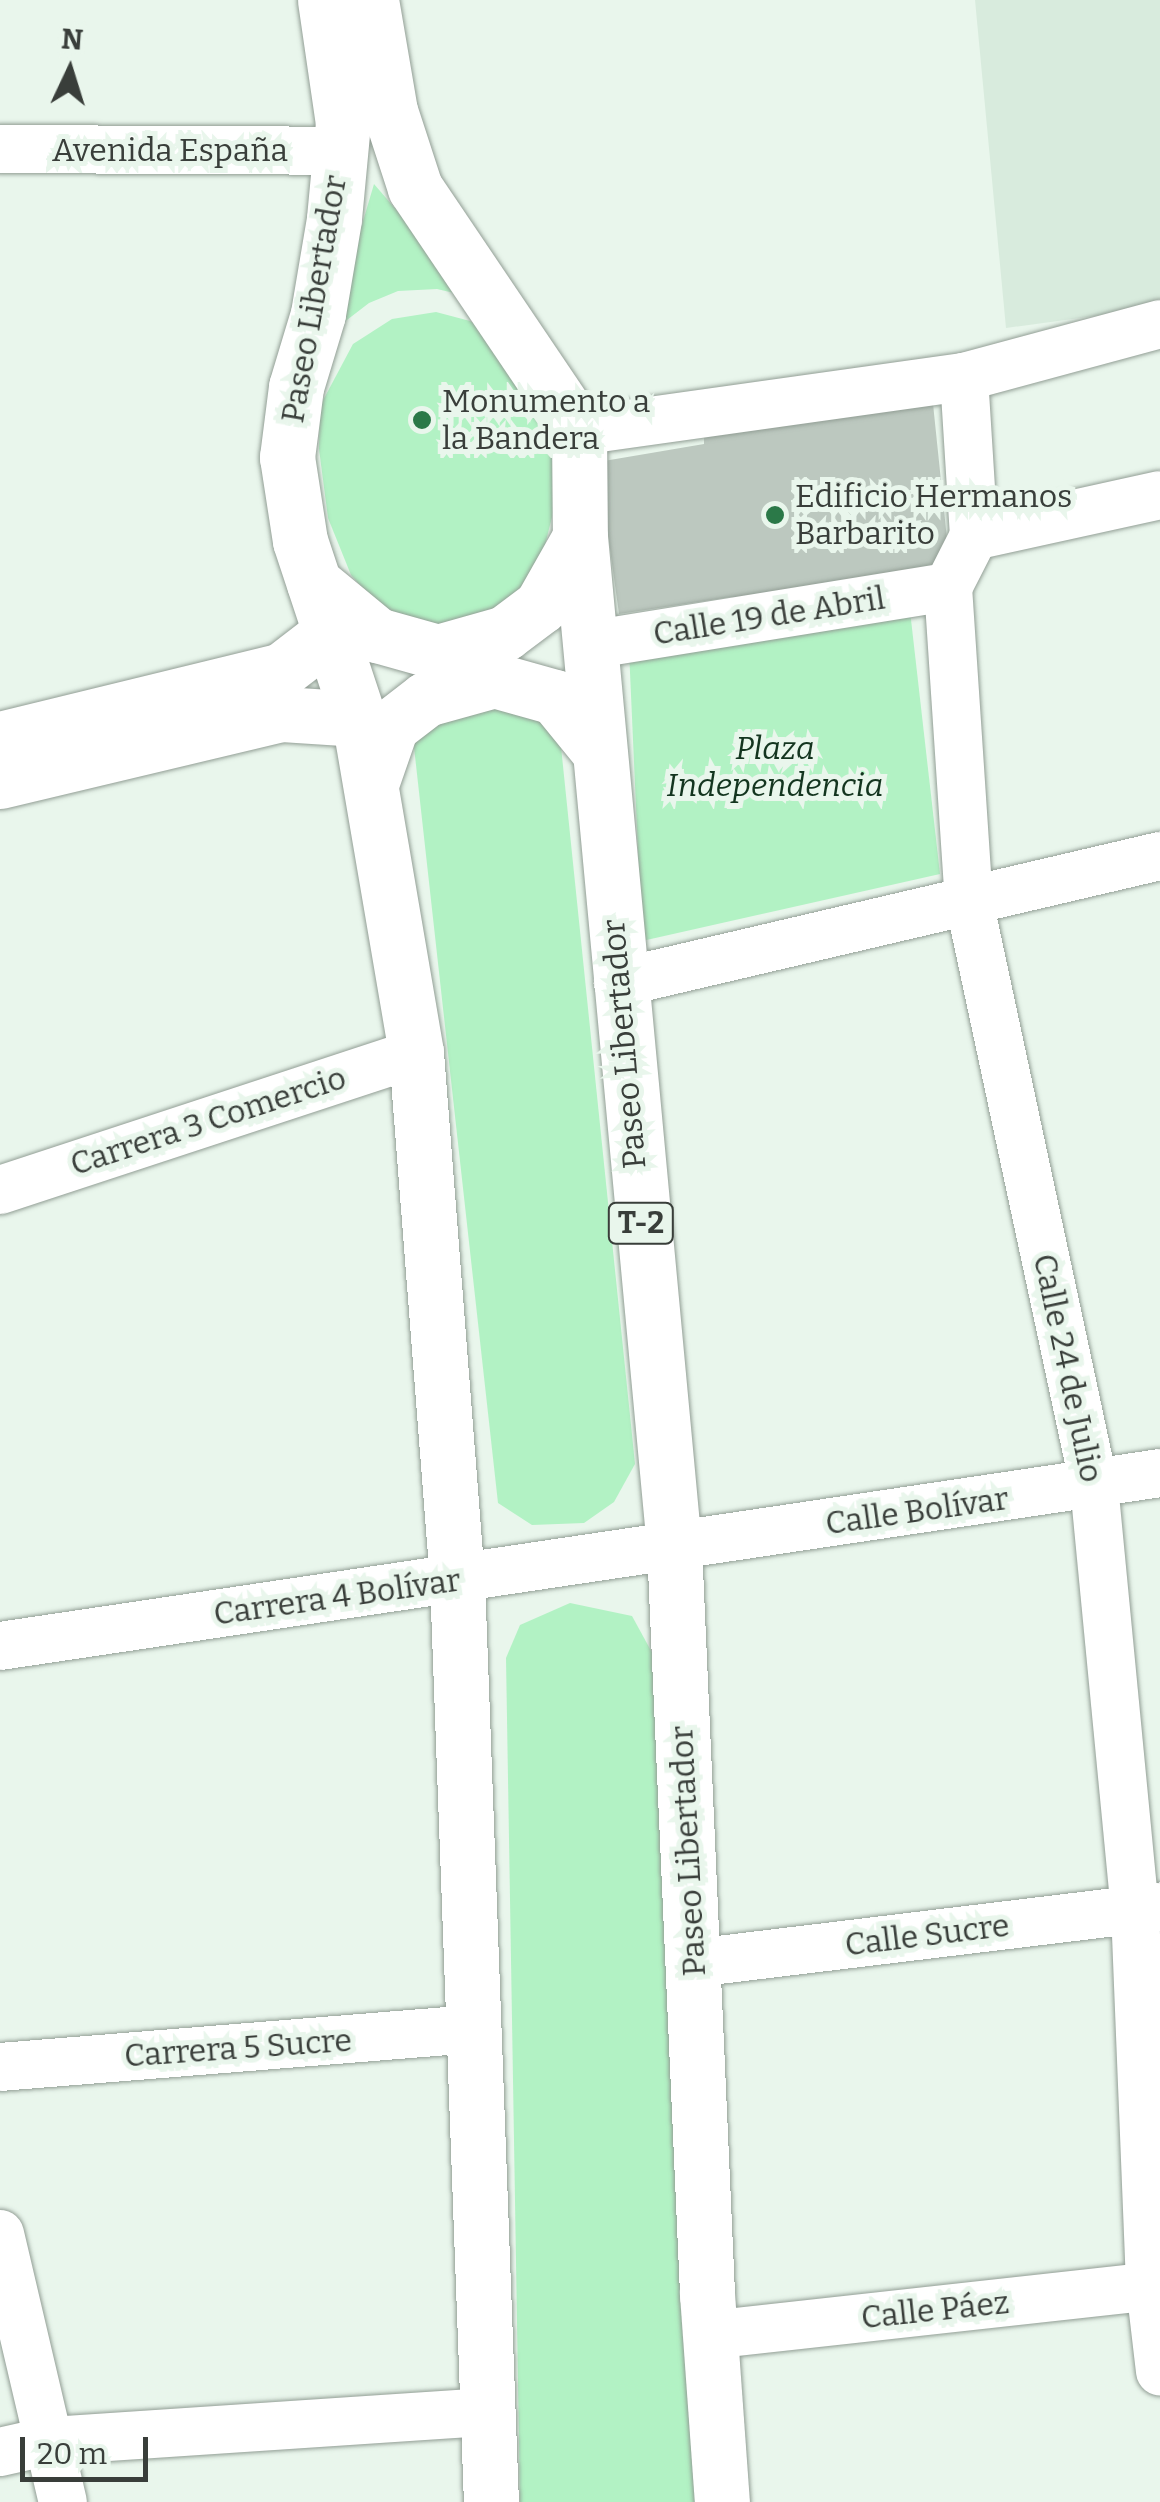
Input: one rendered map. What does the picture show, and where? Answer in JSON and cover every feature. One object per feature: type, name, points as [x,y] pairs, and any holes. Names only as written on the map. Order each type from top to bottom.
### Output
[{"type":"main road","name":"Paseo Libertador","points":[[326,0],[342,137],[318,314],[296,387],[287,457],[300,541],[359,719],[416,1053],[457,1580],[491,2502]]},
{"type":"main road","points":[[371,0],[390,111],[416,188],[579,431]]},
{"type":"main road","points":[[342,137],[416,188]]},
{"type":"main road","name":"Paseo Libertador","points":[[579,431],[580,538],[589,646],[674,1546],[710,2334],[722,2502]]},
{"type":"main road","points":[[0,739],[282,670],[322,608],[377,635],[438,652],[505,632],[541,606],[580,538]]},
{"type":"main road","points":[[372,781],[391,726],[426,699],[494,680],[555,697],[599,751]]},
{"type":"main road","points":[[0,782],[282,714],[359,719]]},
{"type":"street","name":"Avenida España","points":[[0,149],[342,137]]},
{"type":"street","points":[[579,431],[964,377],[1160,324]]},
{"type":"street","points":[[948,587],[974,536],[964,377]]},
{"type":"street","points":[[974,536],[1160,495]]},
{"type":"street","name":"Calle 19 de Abril","points":[[589,646],[948,587]]},
{"type":"street","name":"Calle 24 de Julio","points":[[948,587],[969,902],[1094,1485],[1148,1908],[1160,2371]]},
{"type":"street","points":[[618,983],[1160,856]]},
{"type":"street","name":"Carrera 3 Comercio","points":[[0,1190],[416,1053]]},
{"type":"street","name":"Calle Bolívar","points":[[674,1546],[1160,1474]]},
{"type":"street","name":"Carrera 4 Bolívar","points":[[0,1646],[674,1546]]},
{"type":"street","name":"Calle Sucre","points":[[694,1963],[1148,1908]]},
{"type":"street","name":"Carrera 5 Sucre","points":[[0,2067],[476,2029]]},
{"type":"street","points":[[0,2234],[63,2502]]},
{"type":"street","name":"Calle Páez","points":[[710,2334],[1155,2286]]},
{"type":"street","points":[[0,2452],[49,2441],[486,2412]]},
{"type":"shaded area","points":[[975,0],[1160,0],[1160,307],[1006,328]]},
{"type":"green space","points":[[374,184],[471,297],[437,289],[398,291],[369,303],[330,333]]},
{"type":"green space","points":[[436,312],[470,321],[494,335],[531,385],[550,439],[554,468],[553,513],[534,589],[459,632],[382,610],[351,575],[328,518],[319,449],[320,406],[353,344],[392,319]]},
{"type":"green space","name":"Plaza Independencia","points":[[909,602],[940,874],[642,941],[629,650]]},
{"type":"green space","points":[[481,700],[527,708],[560,737],[635,1464],[614,1502],[584,1523],[532,1525],[498,1503],[413,738],[444,713]]},
{"type":"green space","points":[[570,1603],[632,1616],[655,1658],[705,2502],[520,2502],[506,1658],[520,1625]]},
{"type":"building","name":"Edificio Hermanos Barbarito","points":[[932,394],[950,568],[756,606],[731,597],[619,614],[598,462],[704,444],[704,426]]},
{"type":"place","name":"Monumento a la Bandera","points":[[422,420]]},
{"type":"place","name":"Edificio Hermanos Barbarito","points":[[775,515]]}]
